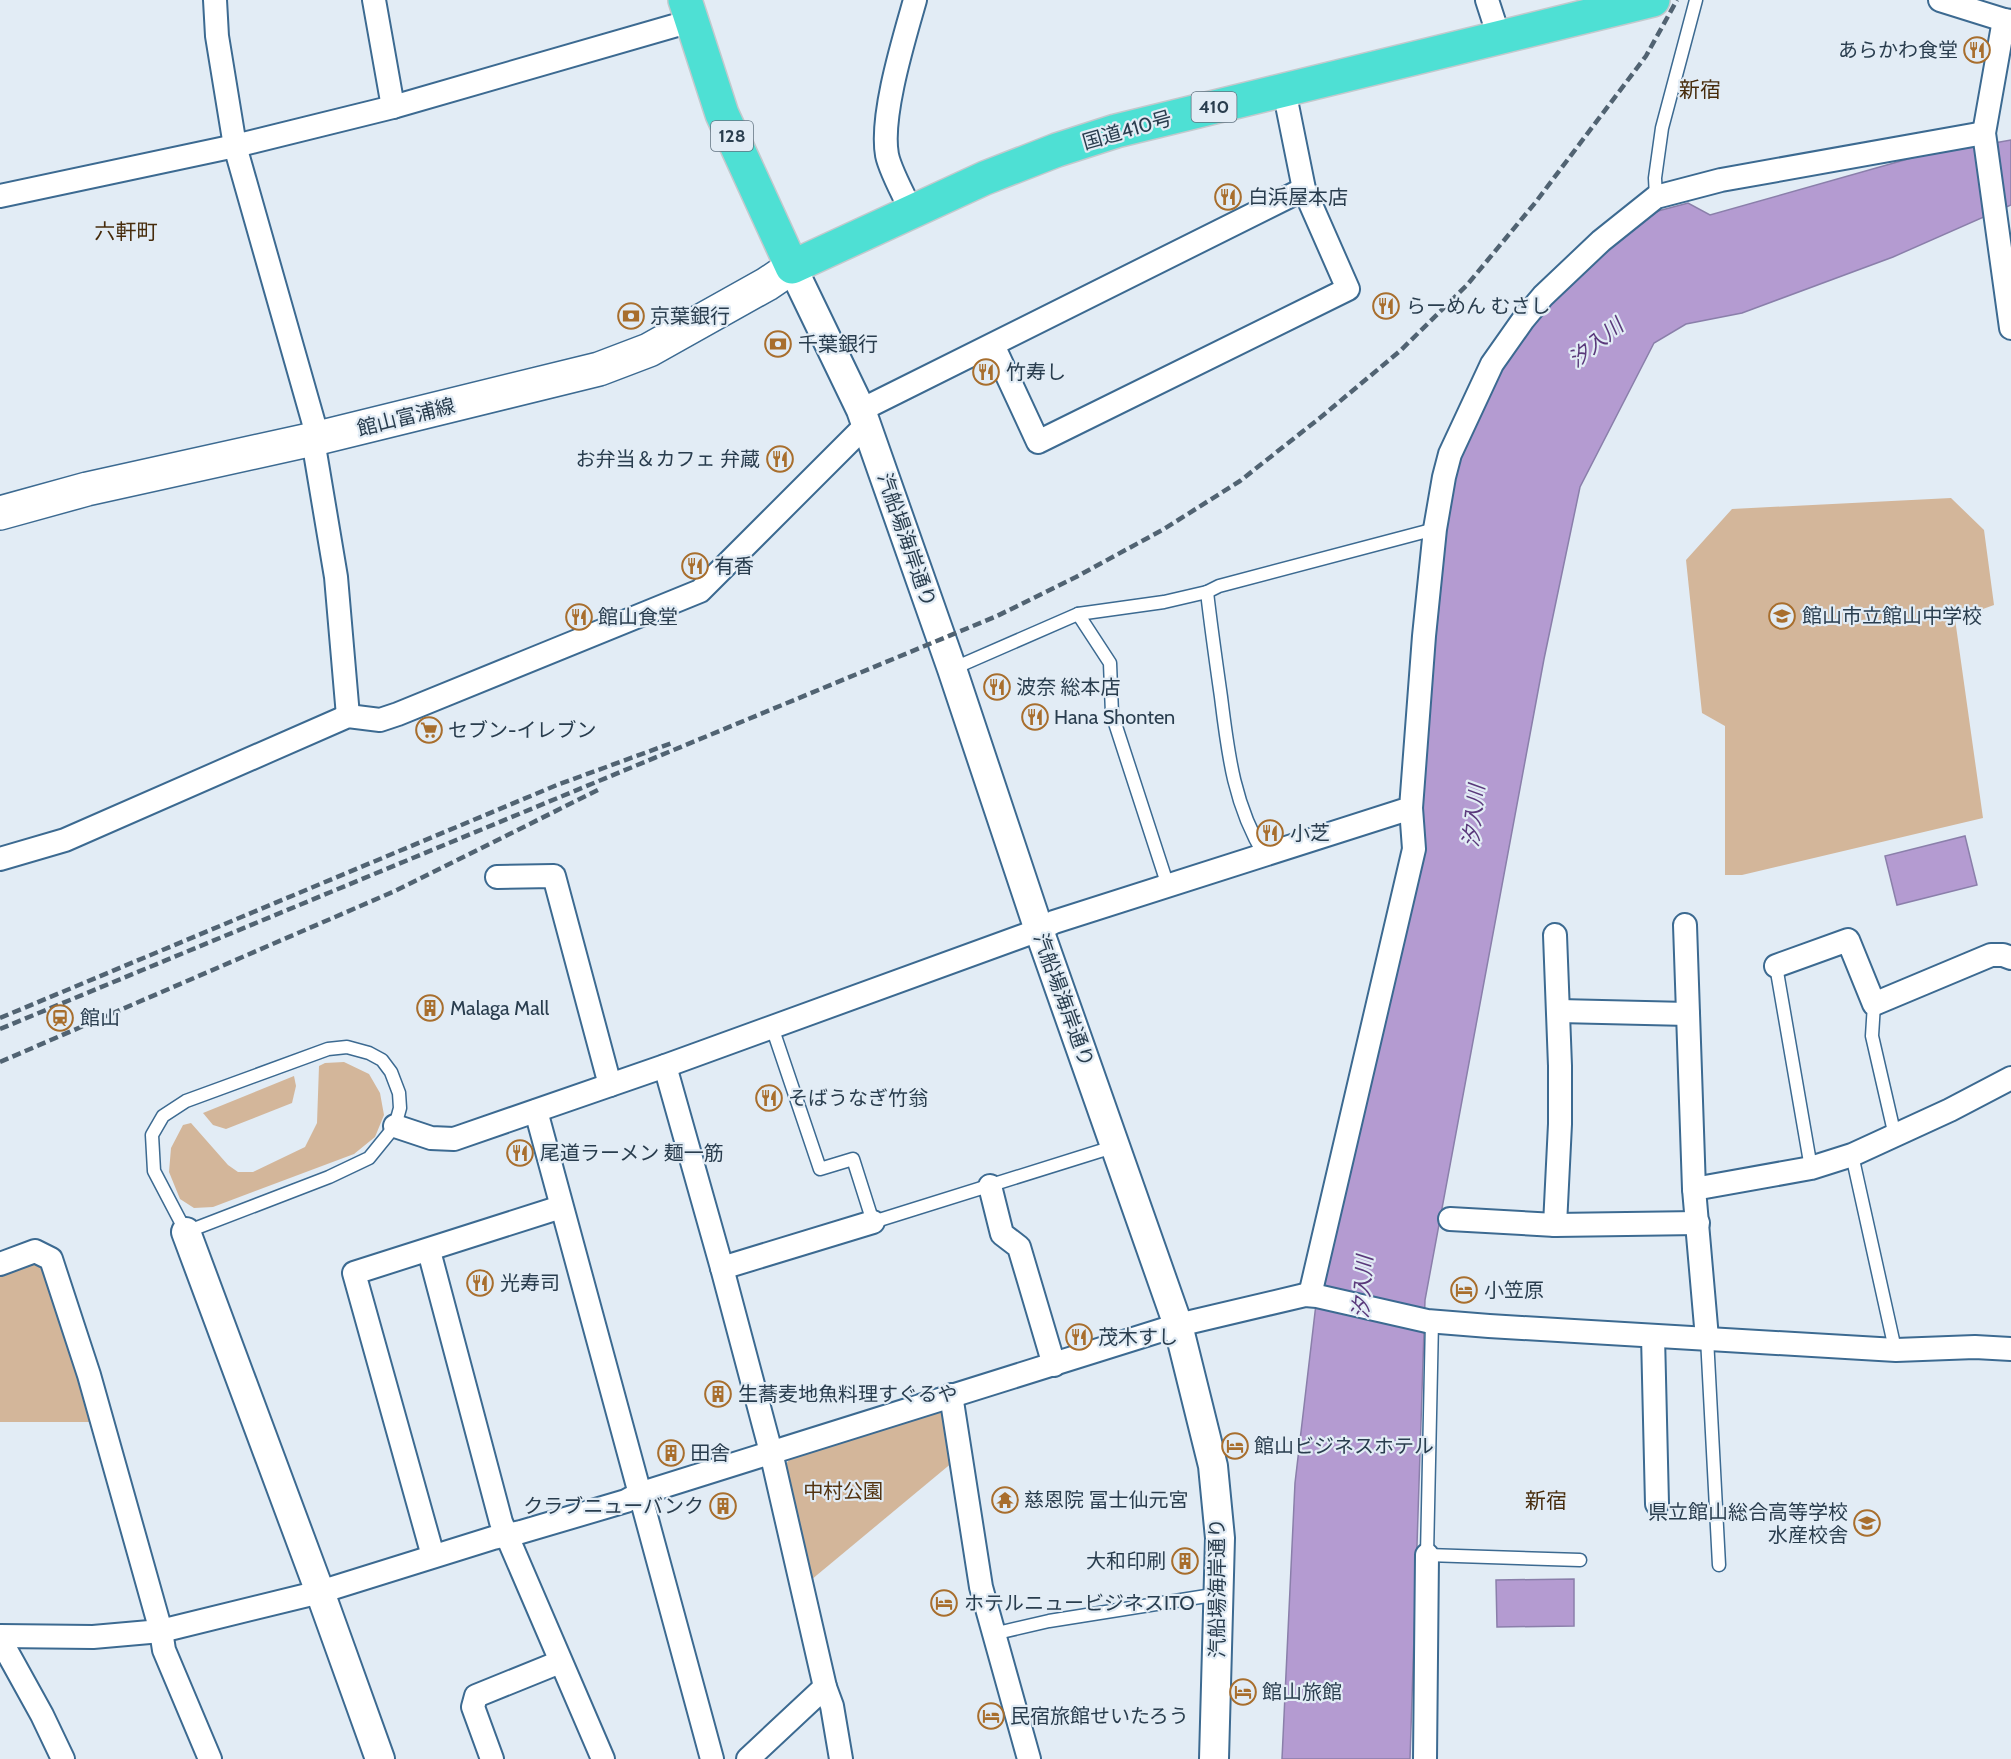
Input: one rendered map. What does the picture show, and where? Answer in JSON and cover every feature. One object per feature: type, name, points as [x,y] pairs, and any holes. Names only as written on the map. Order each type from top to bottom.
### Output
[{"type":"highway","name":"国道410号","points":[[792,267],[911,210],[985,178],[1116,130],[1652,0]]},
{"type":"highway","name":"128","points":[[688,11],[722,114],[792,267]]},
{"type":"main road","name":"館山富浦線","points":[[0,513],[87,489],[318,438],[599,369],[648,350],[767,284],[792,267]]},
{"type":"street","points":[[215,0],[217,36],[235,146],[318,438],[315,452],[336,577],[348,716]]},
{"type":"street","points":[[374,0],[393,107]]},
{"type":"street","points":[[911,210],[887,155],[887,120],[915,0]]},
{"type":"street","points":[[1488,0],[1498,37]]},
{"type":"street","points":[[1940,0],[2007,21],[1985,136],[2002,219],[2011,328]]},
{"type":"street","points":[[0,196],[235,146],[393,107],[688,11]]},
{"type":"street","points":[[993,345],[1038,442],[1348,289],[1304,189],[1284,90]]},
{"type":"street","points":[[1314,1296],[1414,849],[1411,808],[1420,679],[1436,529],[1444,477],[1450,454],[1492,364],[1543,296],[1601,241],[1656,196],[1721,180],[1985,136]]},
{"type":"street","points":[[0,859],[65,840],[348,716],[380,720],[398,714],[699,591],[864,417],[993,345],[1304,189]]},
{"type":"street","name":"汽船場海岸通り","points":[[792,267],[864,417],[952,669],[1039,930],[1178,1325],[1213,1466],[1221,1538],[1214,1759]]},
{"type":"street","points":[[395,1126],[431,1138],[454,1139],[665,1066],[1039,930],[1054,921],[1411,808]]},
{"type":"street","points":[[497,877],[554,876],[610,1085]]},
{"type":"street","points":[[1685,925],[1694,1189],[1707,1338]]},
{"type":"street","points":[[1555,935],[1559,1011],[1560,1124],[1555,1225]]},
{"type":"street","points":[[1776,966],[1848,940],[1874,1004],[1991,955],[2011,958]]},
{"type":"street","points":[[1559,1011],[1688,1014]]},
{"type":"street","points":[[665,1066],[771,1452],[825,1687],[832,1706],[841,1759]]},
{"type":"street","points":[[1694,1189],[1811,1168],[1852,1155],[2011,1078]]},
{"type":"street","points":[[536,1111],[712,1759]]},
{"type":"street","points":[[990,1186],[1002,1234],[1019,1247],[1054,1365]]},
{"type":"street","points":[[433,1556],[354,1274],[561,1207]]},
{"type":"street","points":[[1450,1219],[1555,1225],[1698,1224]]},
{"type":"street","points":[[722,1268],[873,1222]]},
{"type":"street","points":[[186,1232],[380,1759]]},
{"type":"street","points":[[0,1264],[35,1251],[51,1259],[89,1375],[161,1631],[164,1650],[210,1759]]},
{"type":"street","points":[[429,1251],[501,1522],[603,1759]]},
{"type":"street","points":[[63,1759],[0,1637],[93,1637],[161,1631],[320,1592],[433,1556],[626,1501],[639,1494],[1178,1325],[1314,1296],[1430,1321],[1895,1349],[1975,1347],[2011,1349]]},
{"type":"street","points":[[1653,1336],[1657,1504]]},
{"type":"street","points":[[951,1395],[981,1587],[1029,1759]]},
{"type":"street","points":[[1425,1759],[1427,1555]]},
{"type":"street","points":[[492,1759],[473,1707],[476,1696],[560,1662]]},
{"type":"street","points":[[748,1759],[825,1687]]},
{"type":"lane","points":[[1656,196],[1655,178],[1662,128],[1696,0]]},
{"type":"lane","points":[[952,669],[1078,614],[1164,602],[1207,592],[1219,586],[1436,529]]},
{"type":"lane","points":[[1207,592],[1235,789],[1265,856]]},
{"type":"lane","points":[[1078,614],[1110,663],[1112,714],[1168,886]]},
{"type":"lane","points":[[1776,966],[1811,1168]]},
{"type":"lane","points":[[1874,1004],[1872,1036],[1895,1136]]},
{"type":"lane","points":[[772,1027],[820,1169],[853,1159],[873,1222],[1116,1146]]},
{"type":"lane","points":[[346,1047],[369,1053],[382,1060],[391,1071],[399,1094],[400,1108],[395,1126],[369,1158],[329,1177],[186,1232],[154,1171],[152,1135],[162,1116],[186,1101],[328,1049],[346,1047]]},
{"type":"lane","points":[[1852,1155],[1895,1349]]},
{"type":"lane","points":[[1430,1321],[1427,1555],[1580,1560]]},
{"type":"lane","points":[[1707,1338],[1719,1565]]},
{"type":"lane","points":[[993,1634],[1049,1621],[1219,1594]]},
{"type":"green space","points":[[1951,498],[1984,530],[1994,605],[1955,619],[1983,818],[1742,875],[1725,875],[1725,726],[1702,713],[1686,560],[1732,509]]},
{"type":"green space","points":[[344,1062],[369,1074],[380,1093],[384,1115],[375,1137],[354,1154],[213,1207],[194,1208],[180,1199],[169,1172],[171,1148],[183,1125],[191,1123],[228,1165],[238,1172],[253,1172],[305,1147],[317,1123],[319,1066],[325,1063]]},
{"type":"green space","points":[[294,1076],[296,1086],[292,1103],[226,1129],[213,1125],[203,1113]]},
{"type":"green space","points":[[36,1260],[43,1262],[94,1422],[0,1422],[0,1273]]},
{"type":"green space","name":"中村公園","points":[[945,1406],[953,1462],[811,1580],[786,1464],[792,1456]]},
{"type":"water","name":"汐入川","points":[[2011,140],[2011,205],[1893,257],[1742,313],[1686,324],[1654,343],[1580,487],[1544,659],[1425,1300],[1410,1759],[1282,1759],[1295,1483],[1318,1287],[1424,834],[1421,807],[1447,526],[1451,491],[1468,432],[1507,357],[1545,307],[1605,242],[1658,211],[1688,203],[1710,215],[1915,157]]},
{"type":"water","points":[[1965,836],[1977,885],[1897,905],[1885,856]]},
{"type":"water","points":[[1574,1579],[1574,1626],[1497,1627],[1496,1580]]},
{"type":"railway","points":[[0,1029],[997,616],[1076,577],[1164,529],[1240,481],[1321,417],[1400,351],[1467,285],[1535,203],[1646,56],[1677,0]]},
{"type":"railway","points":[[0,1018],[557,785],[672,743]]},
{"type":"railway","points":[[0,1062],[395,891],[600,789]]},
{"type":"place","name":"あらかわ食堂","points":[[1977,50]]},
{"type":"place","name":"白浜屋本店","points":[[1228,197]]},
{"type":"place","name":"らーめん むさし","points":[[1386,306]]},
{"type":"place","name":"京葉銀行","points":[[631,316]]},
{"type":"place","name":"千葉銀行","points":[[778,344]]},
{"type":"place","name":"竹寿し","points":[[986,372]]},
{"type":"place","name":"お弁当＆カフェ 弁蔵","points":[[780,459]]},
{"type":"place","name":"有香","points":[[695,566]]},
{"type":"place","name":"館山市立館山中学校","points":[[1782,616]]},
{"type":"place","name":"館山食堂","points":[[579,617]]},
{"type":"place","name":"波奈 総本店","points":[[997,687]]},
{"type":"place","name":"Hana Shonten","points":[[1035,717]]},
{"type":"place","name":"セブン-イレブン","points":[[429,730]]},
{"type":"place","name":"小芝","points":[[1270,833]]},
{"type":"place","name":"Malaga Mall","points":[[430,1008]]},
{"type":"place","name":"館山","points":[[60,1018]]},
{"type":"place","name":"そばうなぎ竹翁","points":[[769,1098]]},
{"type":"place","name":"尾道ラーメン 麺一筋","points":[[520,1153]]},
{"type":"place","name":"光寿司","points":[[480,1283]]},
{"type":"place","name":"小笠原","points":[[1464,1290]]},
{"type":"place","name":"茂木すし","points":[[1079,1337]]},
{"type":"place","name":"生蕎麦地魚料理すぐるや","points":[[718,1394]]},
{"type":"place","name":"館山ビジネスホテル","points":[[1235,1446]]},
{"type":"place","name":"田舎","points":[[671,1453]]},
{"type":"place","name":"慈恩院 冨士仙元宮","points":[[1005,1500]]},
{"type":"place","name":"クラブニューバンク","points":[[723,1506]]},
{"type":"place","name":"県立館山総合高等学校 水産校舎","points":[[1867,1523]]},
{"type":"place","name":"大和印刷","points":[[1185,1561]]},
{"type":"place","name":"ホテルニュービジネスITO","points":[[944,1603]]},
{"type":"place","name":"館山旅館","points":[[1243,1692]]},
{"type":"place","name":"民宿旅館せいたろう","points":[[991,1716]]},
{"type":"district","name":"新宿","points":[[1700,90]]},
{"type":"district","name":"六軒町","points":[[126,232]]},
{"type":"district","name":"新宿","points":[[1546,1501]]}]
